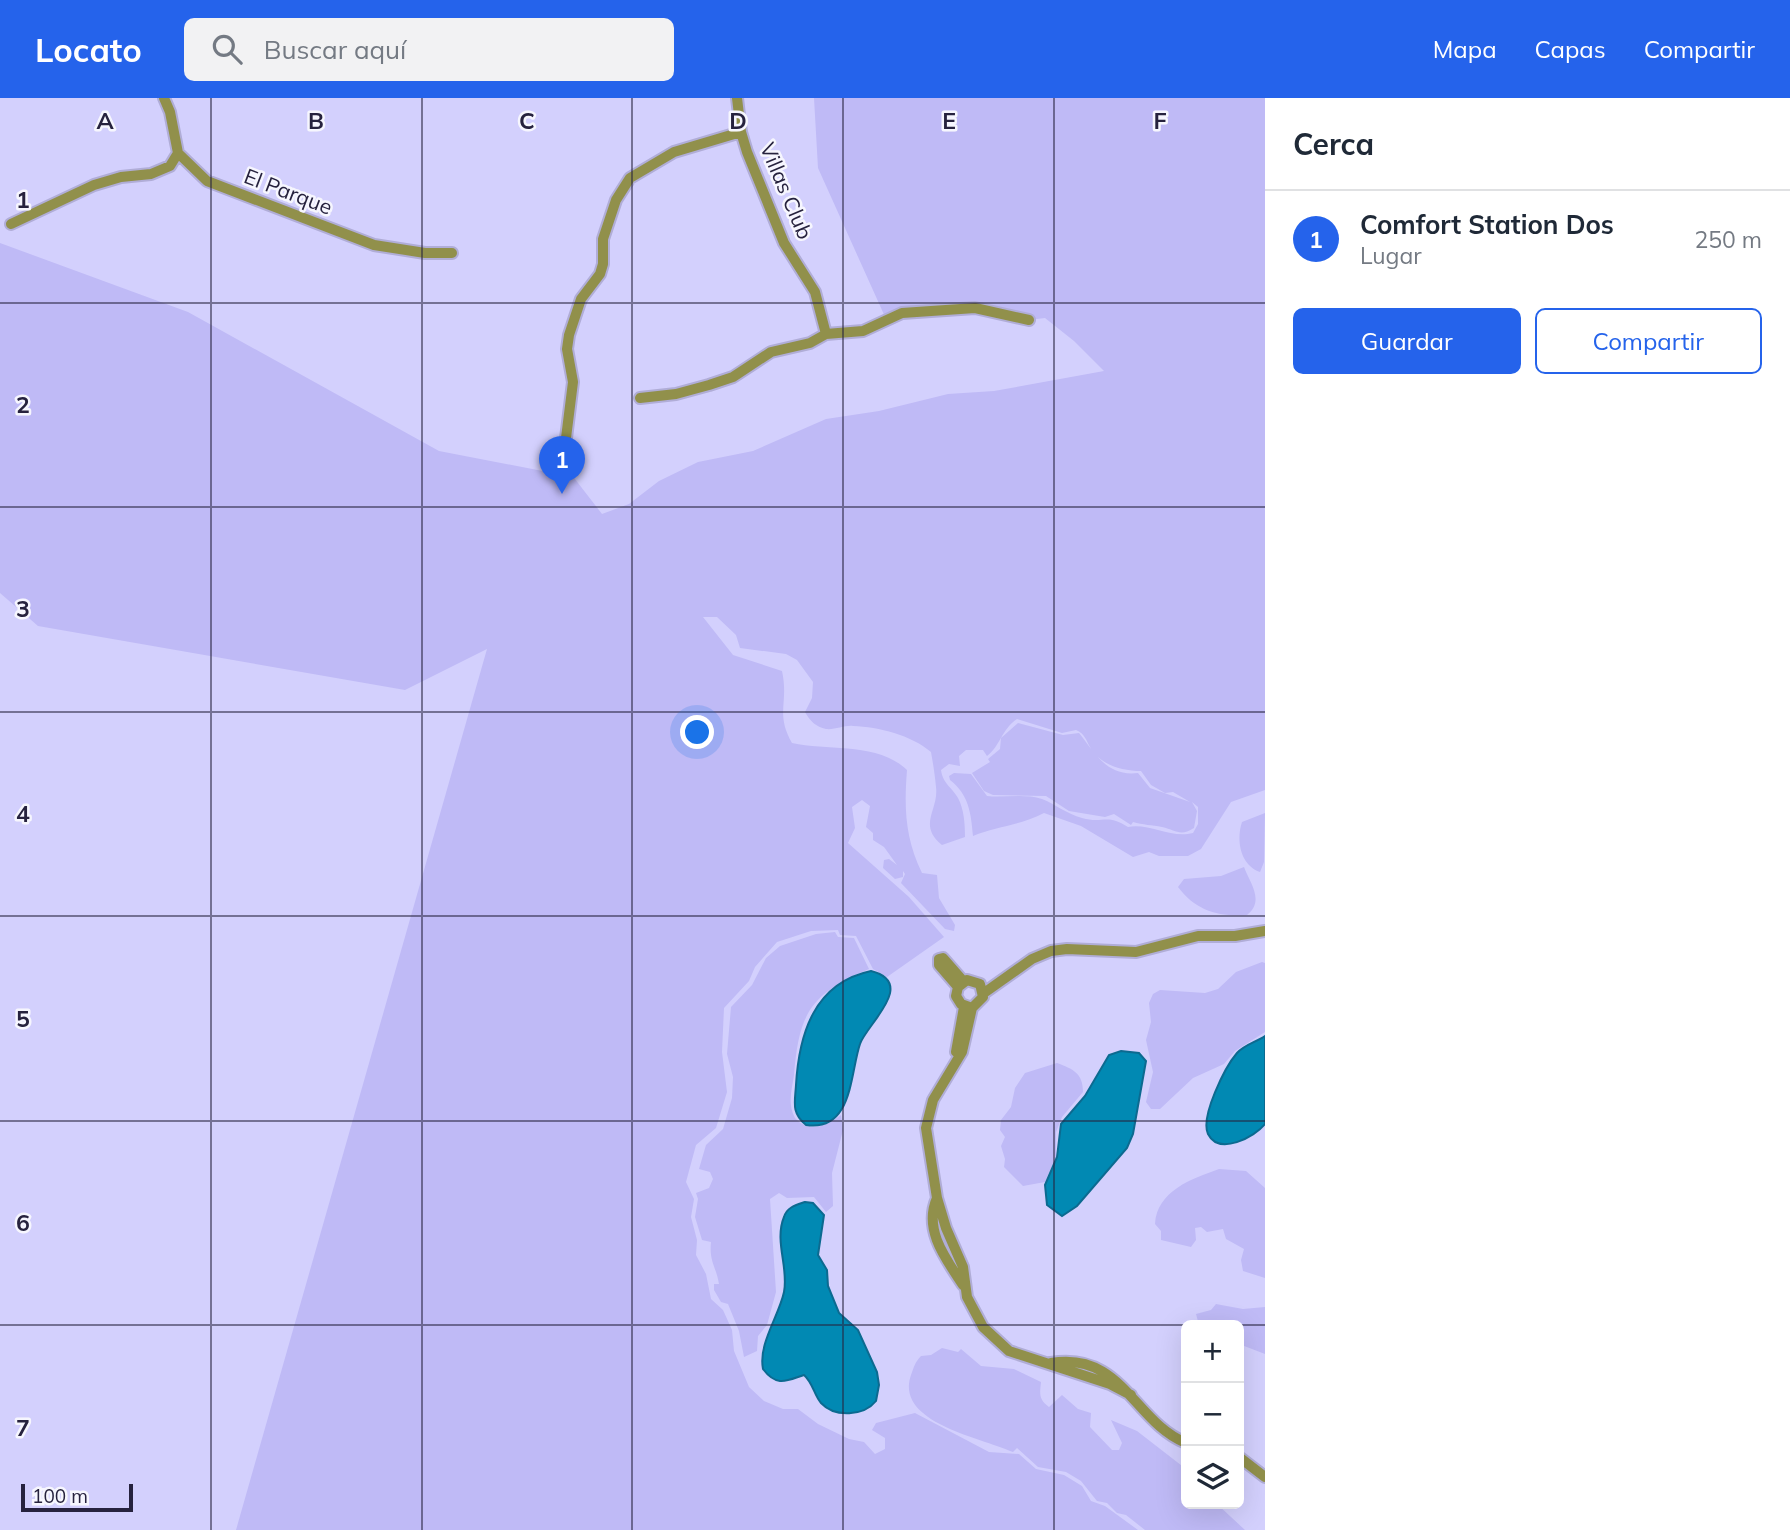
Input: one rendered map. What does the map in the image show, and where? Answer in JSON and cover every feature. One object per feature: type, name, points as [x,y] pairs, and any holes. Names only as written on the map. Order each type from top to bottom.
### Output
[{"type":"street","points":[[11,224],[94,185],[170,166],[178,153],[164,98]]},
{"type":"street","name":"Villas Club","points":[[737,98],[741,132],[784,243],[815,292],[826,334]]},
{"type":"street","points":[[564,454],[573,382],[567,349],[569,335],[581,299],[603,264],[603,239],[616,200],[630,178],[674,152],[741,132]]},
{"type":"street","name":"El Parque","points":[[178,153],[207,181],[328,228],[384,247],[452,253]]},
{"type":"street","points":[[640,398],[676,394],[733,377],[771,352],[810,343],[826,334],[863,331],[902,313],[961,308],[1029,320]]},
{"type":"street","points":[[968,1007],[979,1004],[983,990],[1032,959],[1051,951],[1067,949],[1136,952],[1202,935],[1235,936],[1265,931]]},
{"type":"street","points":[[1190,939],[1225,943],[1265,938]]},
{"type":"street","points":[[968,1007],[957,999],[961,984],[974,981],[983,990]]},
{"type":"street","points":[[968,1007],[956,1060],[933,1100],[926,1129],[937,1198],[963,1266],[965,1287],[975,1316],[995,1340],[1021,1357],[1110,1384],[1131,1395],[1163,1427],[1181,1440]]},
{"type":"street","points":[[937,1198],[934,1224],[940,1248],[965,1287]]},
{"type":"street","points":[[940,1248],[952,1241]]},
{"type":"street","points":[[1244,1461],[1265,1478]]},
{"type":"shaded area","points":[[814,98],[1265,98],[1265,790],[1231,802],[1201,849],[1188,856],[1159,856],[1149,852],[1133,857],[1081,826],[1044,813],[973,836],[968,805],[950,780],[949,776],[954,773],[971,774],[987,796],[1035,797],[1089,820],[1110,820],[1128,827],[1144,827],[1177,834],[1193,833],[1198,824],[1198,807],[1192,802],[1197,811],[1194,828],[1181,832],[1133,822],[1131,825],[1114,814],[1105,817],[1069,811],[1046,796],[993,795],[984,791],[972,773],[990,762],[988,759],[1000,749],[1001,738],[1018,723],[1063,735],[1079,733],[1092,750],[1083,735],[1076,730],[1062,733],[1017,719],[1008,728],[987,756],[983,750],[966,750],[959,756],[960,766],[949,764],[941,770],[945,782],[960,802],[965,832],[965,837],[942,845],[931,831],[930,824],[936,795],[931,752],[914,741],[884,730],[850,726],[826,729],[816,725],[805,712],[812,698],[813,682],[797,660],[786,654],[740,648],[736,635],[717,617],[703,617],[733,655],[782,671],[784,724],[792,743],[868,751],[895,761],[907,770],[906,810],[916,860],[922,873],[937,875],[939,898],[955,925],[954,931],[945,929],[901,883],[905,874],[903,871],[903,877],[895,879],[883,868],[884,860],[889,859],[897,865],[884,847],[873,840],[873,833],[866,827],[870,806],[862,800],[852,807],[855,828],[848,843],[909,897],[944,937],[887,977],[873,969],[856,936],[840,935],[838,930],[811,931],[777,942],[755,967],[749,981],[724,1008],[722,1052],[727,1092],[716,1128],[696,1145],[686,1182],[694,1199],[691,1217],[697,1240],[696,1255],[706,1274],[711,1299],[723,1310],[732,1330],[734,1351],[749,1387],[764,1401],[783,1409],[798,1409],[818,1424],[849,1439],[864,1442],[875,1454],[885,1449],[885,1438],[872,1430],[876,1423],[915,1413],[989,1452],[1019,1454],[1036,1469],[1064,1475],[1082,1486],[1091,1501],[1105,1506],[1138,1530],[236,1530],[487,649],[405,690],[38,626],[0,593],[0,243],[188,312],[439,451],[558,474],[568,470],[602,514],[629,504],[659,481],[698,462],[753,451],[826,419],[879,411],[948,394],[994,391],[1104,371],[1074,341],[1045,318],[1029,320],[994,312],[886,319],[818,168]],"holes":[[[1096,755],[1112,766],[1141,771],[1151,785],[1165,793],[1173,792],[1190,802],[1150,788],[1138,773],[1118,771]]]},
{"type":"shaded area","points":[[1265,813],[1264,862],[1260,872],[1253,869],[1244,858],[1239,836],[1242,822]]},
{"type":"shaded area","points":[[1244,867],[1256,898],[1247,915],[1209,911],[1192,902],[1178,887],[1184,879],[1221,876]]},
{"type":"shaded area","points":[[835,932],[838,937],[854,938],[869,969],[834,987],[812,1008],[800,1035],[791,1091],[795,1118],[806,1126],[818,1127],[841,1115],[843,1130],[832,1173],[833,1206],[826,1212],[814,1197],[787,1198],[779,1193],[770,1199],[776,1292],[767,1325],[758,1336],[757,1351],[744,1357],[739,1331],[728,1304],[721,1302],[714,1290],[714,1284],[719,1284],[712,1259],[711,1242],[702,1240],[695,1217],[698,1199],[696,1193],[709,1188],[713,1179],[710,1172],[699,1169],[706,1145],[723,1129],[732,1098],[733,1077],[727,1054],[731,1007],[752,985],[766,958],[780,946],[816,934]]},
{"type":"shaded area","points":[[1265,963],[1265,1032],[1235,1051],[1224,1064],[1193,1078],[1160,1109],[1151,1109],[1146,1102],[1153,1072],[1146,1040],[1151,1022],[1149,1003],[1153,994],[1160,990],[1205,993],[1218,989],[1236,972]]},
{"type":"shaded area","points":[[1057,1063],[1068,1067],[1079,1076],[1083,1092],[1062,1117],[1056,1132],[1056,1157],[1045,1182],[1023,1186],[1004,1167],[1005,1159],[1001,1146],[1005,1137],[1000,1130],[1001,1120],[1011,1107],[1015,1088],[1025,1073]]},
{"type":"shaded area","points":[[1219,1169],[1246,1171],[1265,1188],[1265,1278],[1243,1271],[1241,1260],[1244,1249],[1226,1239],[1223,1229],[1207,1232],[1201,1227],[1195,1228],[1196,1240],[1191,1247],[1161,1240],[1161,1231],[1155,1224],[1162,1203],[1187,1182]]},
{"type":"shaded area","points":[[1216,1304],[1243,1309],[1265,1307],[1265,1354],[1244,1346],[1244,1320],[1198,1320],[1196,1314],[1211,1310]]},
{"type":"shaded area","points":[[942,1348],[958,1352],[961,1349],[981,1366],[1014,1369],[1041,1382],[1041,1396],[1045,1404],[1049,1407],[1062,1395],[1078,1409],[1091,1413],[1090,1427],[1112,1450],[1119,1450],[1122,1443],[1111,1420],[1137,1431],[1181,1465],[1181,1509],[1222,1509],[1245,1530],[1145,1530],[1126,1515],[1117,1513],[1107,1503],[1097,1501],[1081,1481],[1066,1472],[1038,1467],[1017,1448],[1013,1452],[944,1426],[928,1417],[916,1405],[909,1392],[916,1363],[921,1356],[931,1355]]},
{"type":"water","points":[[871,971],[884,977],[890,985],[890,994],[860,1044],[847,1098],[833,1119],[821,1125],[806,1125],[796,1112],[795,1102],[801,1047],[813,1013],[836,987],[852,977]]},
{"type":"water","points":[[1265,1036],[1265,1124],[1245,1139],[1220,1144],[1208,1134],[1206,1126],[1210,1105],[1220,1080],[1237,1053]]},
{"type":"water","points":[[1121,1051],[1139,1053],[1146,1061],[1133,1134],[1127,1148],[1077,1206],[1062,1216],[1047,1205],[1045,1185],[1057,1157],[1061,1124],[1085,1096],[1109,1055]]},
{"type":"water","points":[[805,1202],[813,1203],[824,1215],[818,1255],[827,1270],[828,1286],[839,1313],[858,1330],[877,1372],[879,1385],[876,1401],[857,1412],[841,1413],[827,1408],[804,1375],[778,1381],[763,1369],[763,1350],[784,1292],[781,1226],[787,1211]]},
{"type":"place","name":"Comfort Station Dos","points":[[562,494]]}]
